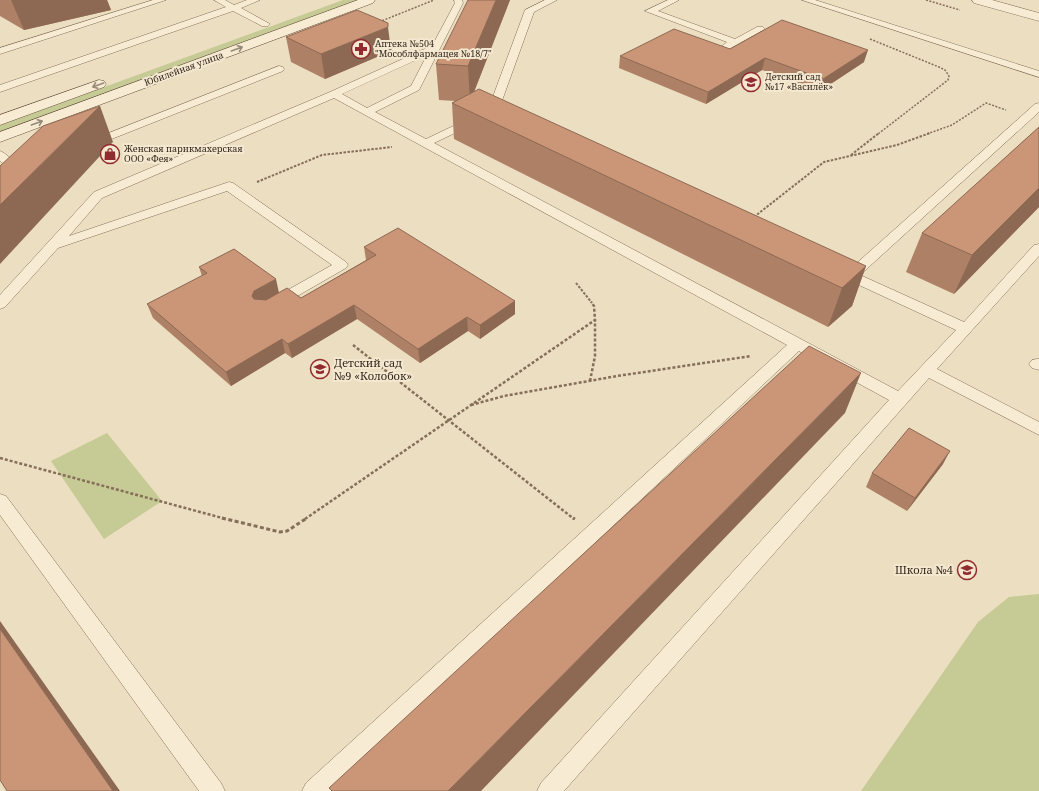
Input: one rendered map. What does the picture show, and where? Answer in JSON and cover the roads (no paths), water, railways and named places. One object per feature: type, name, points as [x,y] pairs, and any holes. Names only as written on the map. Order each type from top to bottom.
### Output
[{"type":"main road","points":[[245,31],[332,0]]},
{"type":"main road","name":"Юбилейная улица","points":[[0,137],[369,0]]},
{"type":"main road","points":[[978,0],[1039,17]]},
{"type":"main road","points":[[0,120],[113,79]]},
{"type":"lane","points":[[0,39],[5,50],[144,2],[162,0]]},
{"type":"lane","points":[[218,0],[265,24]]},
{"type":"lane","points":[[0,89],[256,0]]},
{"type":"lane","points":[[367,112],[415,88],[459,4],[458,0]]},
{"type":"lane","points":[[426,143],[493,110],[530,10],[553,0]]},
{"type":"lane","points":[[675,0],[650,11],[735,42]]},
{"type":"lane","points":[[806,0],[1039,74]]},
{"type":"lane","points":[[720,50],[760,29]]},
{"type":"lane","points":[[0,304],[98,195],[334,94],[435,48]]},
{"type":"lane","points":[[396,49],[415,57]]},
{"type":"lane","points":[[79,148],[280,69]]},
{"type":"lane","points":[[334,94],[900,400]]},
{"type":"lane","points":[[852,276],[1039,106]]},
{"type":"lane","points":[[493,110],[514,120]]},
{"type":"lane","points":[[0,155],[24,170],[10,181]]},
{"type":"lane","points":[[52,246],[229,186],[341,265],[264,309]]},
{"type":"lane","points":[[549,791],[900,400],[1039,248]]},
{"type":"lane","points":[[837,269],[966,329]]},
{"type":"lane","points":[[314,791],[797,344]]},
{"type":"lane","points":[[928,371],[1039,429]]},
{"type":"lane","points":[[0,501],[213,791]]},
{"type":"place","name":"Аптека №504 \"Мособлфармацея №18/7\"","points":[[361,49]]},
{"type":"place","name":"Детский сад №17 «Василёк»","points":[[751,82]]},
{"type":"place","name":"Женская парикмахерская ООО «Фея»","points":[[110,154]]},
{"type":"place","name":"Детский сад №9 «Колобок»","points":[[320,369]]},
{"type":"place","name":"Школа №4","points":[[967,570]]}]
